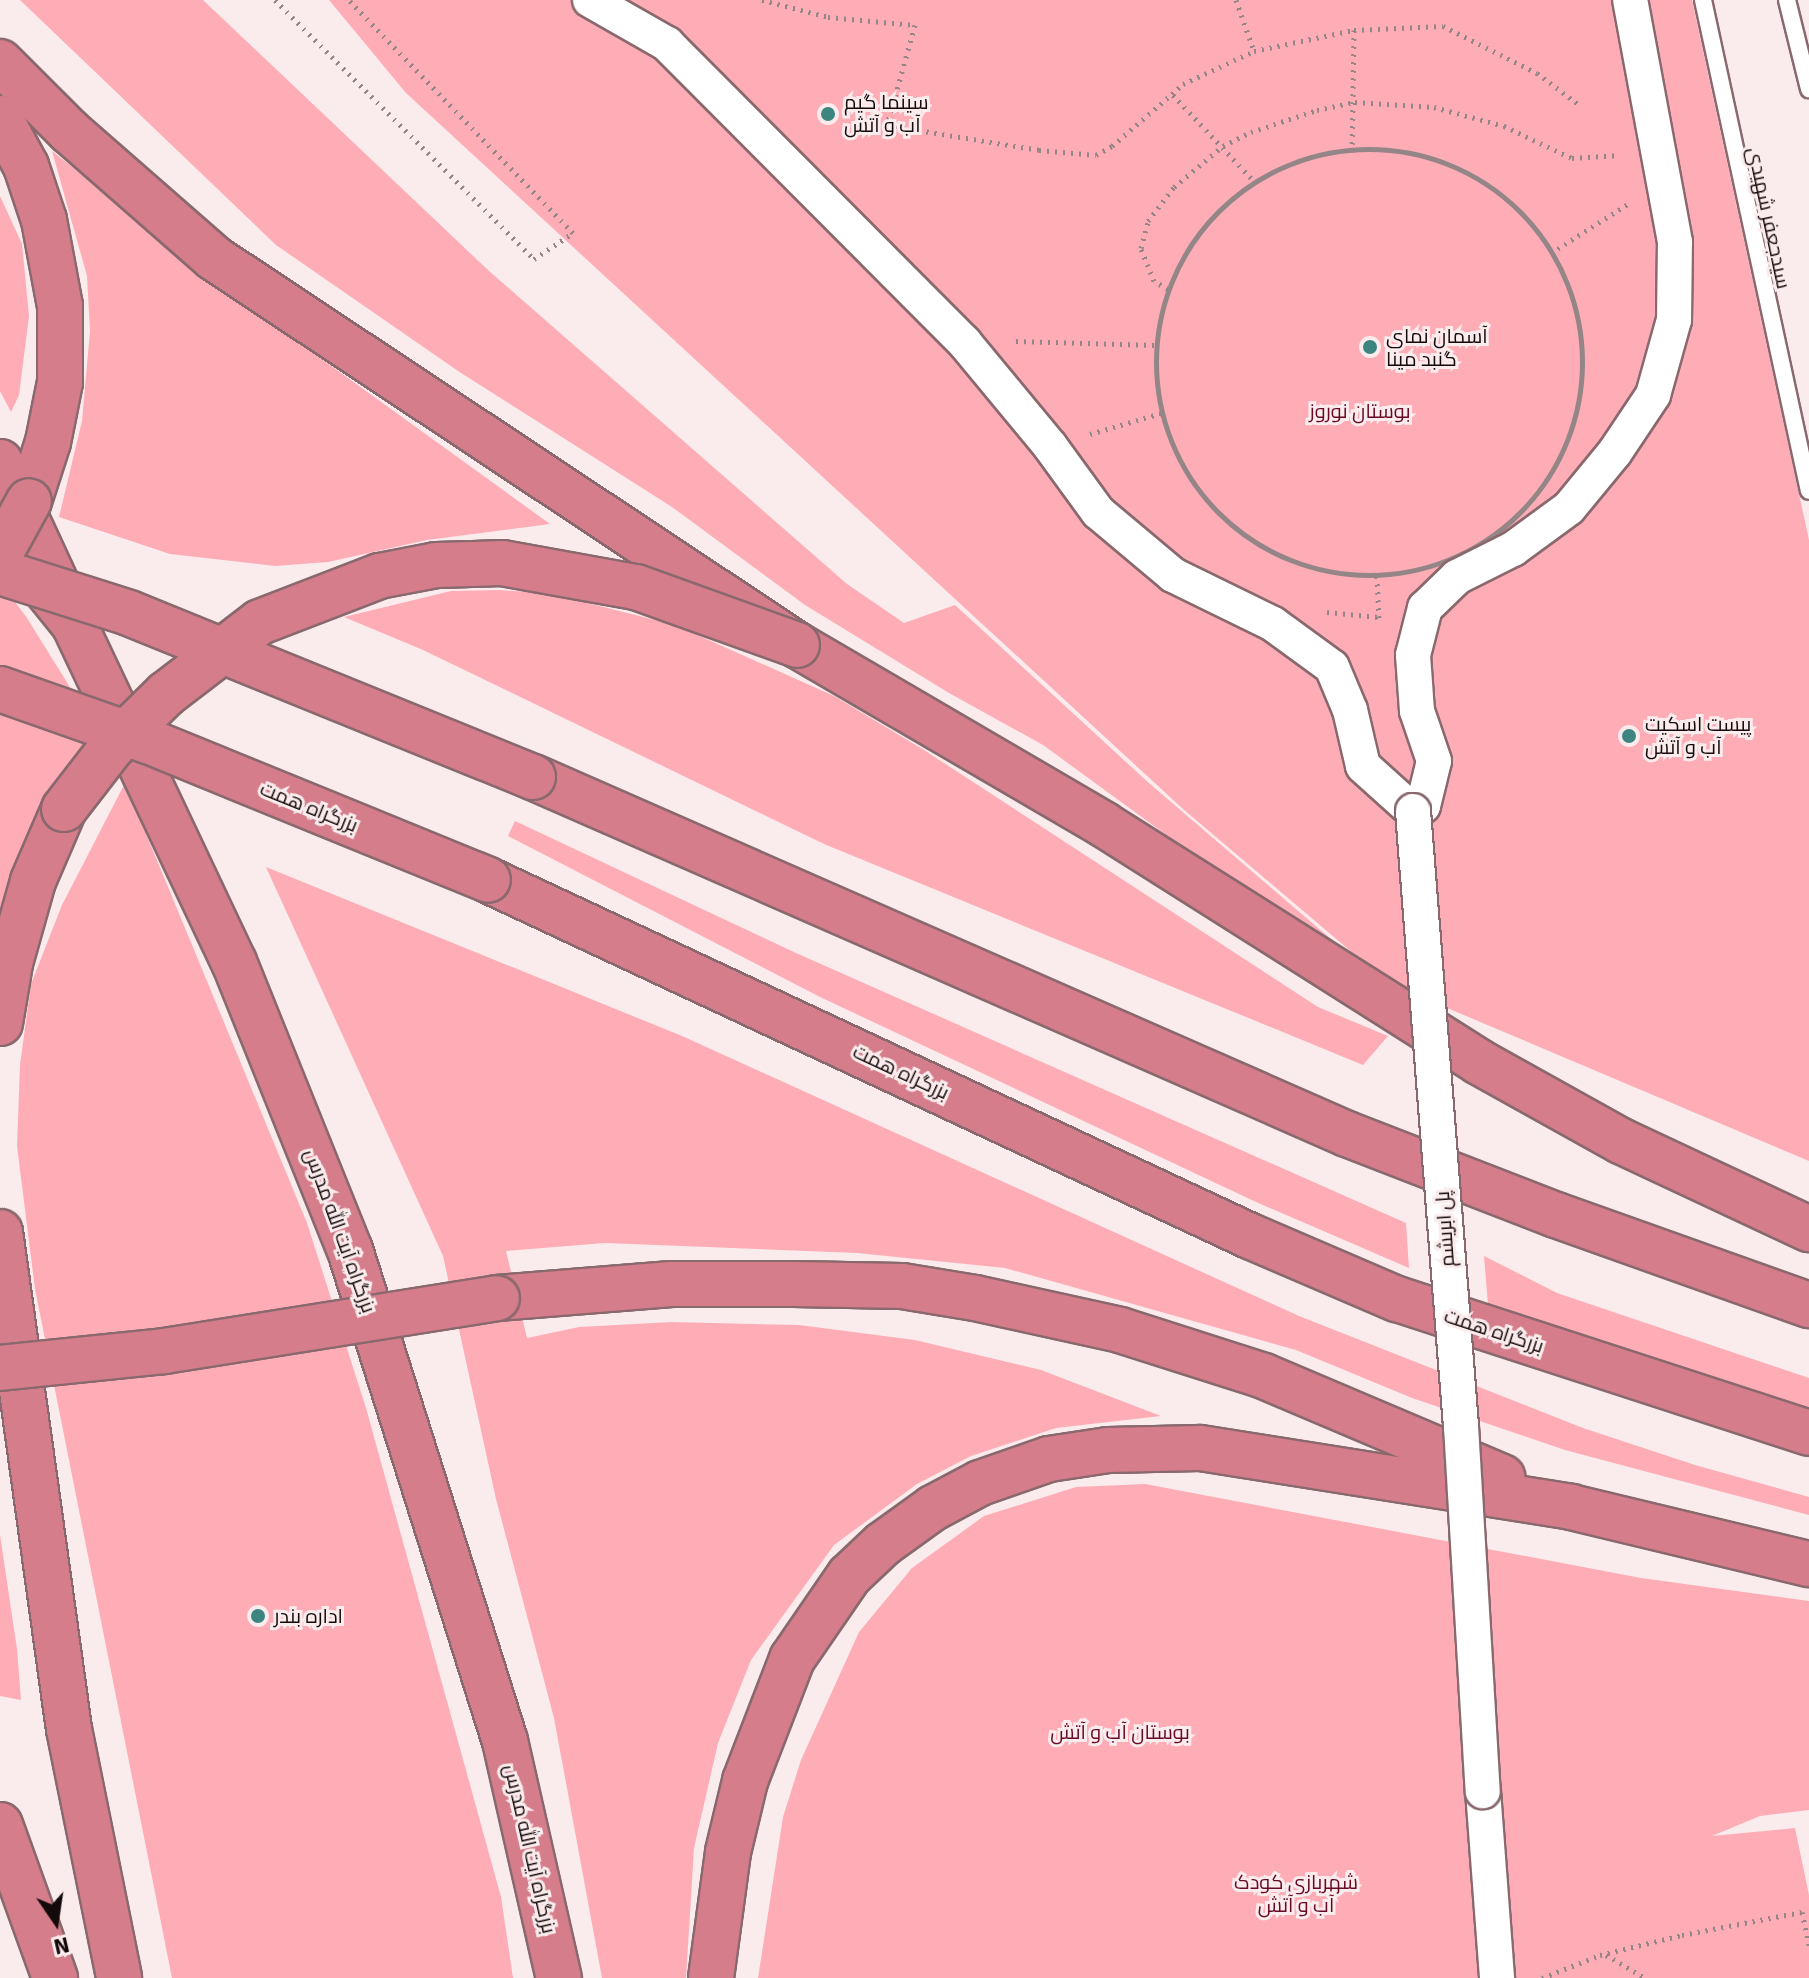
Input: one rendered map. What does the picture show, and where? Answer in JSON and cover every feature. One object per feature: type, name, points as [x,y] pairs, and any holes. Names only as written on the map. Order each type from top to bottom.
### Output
[{"type":"highway","points":[[0,62],[69,131],[214,258],[797,645],[1103,824],[1430,1032],[1621,1141],[1809,1229]]},
{"type":"highway","points":[[0,118],[26,166],[35,193],[60,306],[60,382],[48,442],[29,501],[0,554]]},
{"type":"highway","points":[[0,462],[74,624]]},
{"type":"highway","name":"بزرگراه آیت الله مدرس","points":[[0,533],[74,624],[234,962],[350,1250],[505,1741],[559,1978]]},
{"type":"highway","points":[[0,1023],[10,963],[33,881],[64,809],[112,747],[166,694],[260,622],[379,576],[436,565],[502,563],[636,587],[797,645]]},
{"type":"highway","points":[[0,572],[129,613],[533,777],[1347,1134],[1556,1215],[1809,1305]]},
{"type":"highway","name":"بزرگراه همت","points":[[0,689],[148,741],[488,880],[1252,1237],[1397,1299],[1809,1433]]},
{"type":"highway","points":[[0,1232],[69,1729],[119,1978]]},
{"type":"highway","points":[[43,1548],[0,1371],[164,1351],[497,1298],[671,1284],[902,1286],[975,1298],[1120,1330],[1264,1376],[1571,1507]]},
{"type":"highway","points":[[711,1978],[728,1852],[745,1781],[792,1659],[849,1576],[883,1544],[933,1508],[980,1483],[1049,1459],[1108,1450],[1200,1448],[1571,1507],[1809,1564]]},
{"type":"highway","points":[[0,1825],[55,1978]]},
{"type":"street","points":[[590,0],[667,44],[964,342],[1050,446],[1098,512],[1173,575],[1273,624],[1332,667],[1350,710],[1363,766],[1413,811],[1423,806],[1434,761],[1417,711],[1413,655],[1425,608],[1457,577],[1513,549],[1569,508],[1615,452],[1653,395],[1674,320],[1675,242],[1630,0]]},
{"type":"street","name":"پل ابریشم","points":[[1413,811],[1461,1426],[1497,1978]]},
{"type":"lane","name":"سیدجعفر شهیدی","points":[[1703,0],[1809,491]]},
{"type":"lane","points":[[1787,0],[1806,59],[1809,89]]},
{"type":"path","points":[[275,0],[534,259],[573,233],[349,0]]},
{"type":"path","points":[[762,0],[828,17],[915,25],[887,125],[1039,150],[1096,155],[1112,146],[1172,94],[1220,65],[1254,51],[1354,30],[1443,26],[1537,73],[1578,104]]},
{"type":"path","points":[[1236,0],[1254,51]]},
{"type":"path","points":[[1352,152],[1354,30]]},
{"type":"path","points":[[1172,94],[1251,178]]},
{"type":"path","points":[[1168,289],[1154,281],[1141,248],[1148,221],[1174,187],[1223,146],[1251,132],[1355,102],[1434,107],[1504,126],[1572,158],[1613,158],[1657,141]]},
{"type":"path","points":[[1396,150],[1464,170],[1522,211],[1562,268],[1582,336],[1579,406],[1553,472],[1507,525],[1446,561],[1377,576],[1307,567],[1243,536],[1194,486],[1163,422],[1155,345],[1168,289],[1206,223],[1251,178],[1326,153],[1352,152],[1396,150]]},
{"type":"path","points":[[1551,253],[1665,181]]},
{"type":"path","points":[[964,342],[996,340],[1155,345]]},
{"type":"path","points":[[1050,446],[1162,413]]},
{"type":"path","points":[[1542,1978],[1605,1954],[1682,1935],[1802,1912],[1809,1945]]},
{"type":"path","points":[[1605,1954],[1645,1978]]},
{"type":"green space","points":[[20,0],[203,0],[489,271],[847,584],[904,623],[955,605],[1150,784],[1387,987],[1239,888],[1043,745],[949,693],[805,605],[672,507],[461,373],[276,245]]},
{"type":"green space","name":"بوستان نوروز","points":[[329,0],[1692,0],[1809,540],[1809,1161],[1388,983],[1183,809],[406,93]]},
{"type":"green space","points":[[52,151],[258,313],[550,524],[427,540],[328,562],[275,566],[170,554],[59,517],[82,421],[90,331],[87,276]]},
{"type":"green space","points":[[0,196],[22,244],[29,316],[19,395],[11,412],[0,391]]},
{"type":"green space","points":[[0,582],[27,618],[99,734],[42,798],[17,862],[0,944]]},
{"type":"green space","points":[[500,590],[552,594],[675,625],[834,696],[924,750],[1318,1007],[1388,1036],[1363,1065],[824,844],[423,650],[344,617],[451,591]]},
{"type":"green space","points":[[125,783],[307,1223],[366,1408],[501,1897],[513,1978],[172,1978],[35,1289],[17,1146],[20,1065],[31,984],[62,905]]},
{"type":"green space","points":[[515,821],[796,953],[1406,1223],[1409,1268],[1256,1202],[820,997],[508,836]]},
{"type":"green space","points":[[266,867],[682,1036],[1299,1316],[1583,1428],[1695,1465],[1809,1497],[1809,1515],[1565,1450],[1412,1398],[1296,1350],[1005,1268],[857,1253],[605,1243],[506,1251],[527,1338],[579,1327],[672,1322],[799,1325],[915,1340],[1041,1370],[1161,1416],[1056,1428],[971,1456],[917,1484],[834,1545],[751,1660],[718,1743],[694,1848],[686,1978],[602,1978],[554,1718],[496,1499],[443,1256]]},
{"type":"green space","points":[[1484,1256],[1557,1293],[1809,1378],[1809,1409],[1488,1305]]},
{"type":"green space","name":"بوستان آب و آتش","points":[[1145,1484],[1641,1578],[1809,1601],[1809,1810],[1760,1816],[1712,1836],[1795,1828],[1809,1895],[1809,1978],[758,1978],[783,1817],[801,1760],[859,1632],[912,1568],[984,1516],[1076,1487]]},
{"type":"green space","points":[[0,1535],[17,1649],[21,1700],[0,1696]]},
{"type":"place","name":"سینما گیم آب و آتش","points":[[828,114]]},
{"type":"place","name":"آسمان نمای گنبد مینا","points":[[1370,347]]},
{"type":"place","name":"پیست اسکیت آب و آتش","points":[[1629,736]]},
{"type":"place","name":"اداره بندر","points":[[258,1616]]},
{"type":"park label","name":"شهربازی کودک آب و آتش","points":[[1296,1894]]}]
